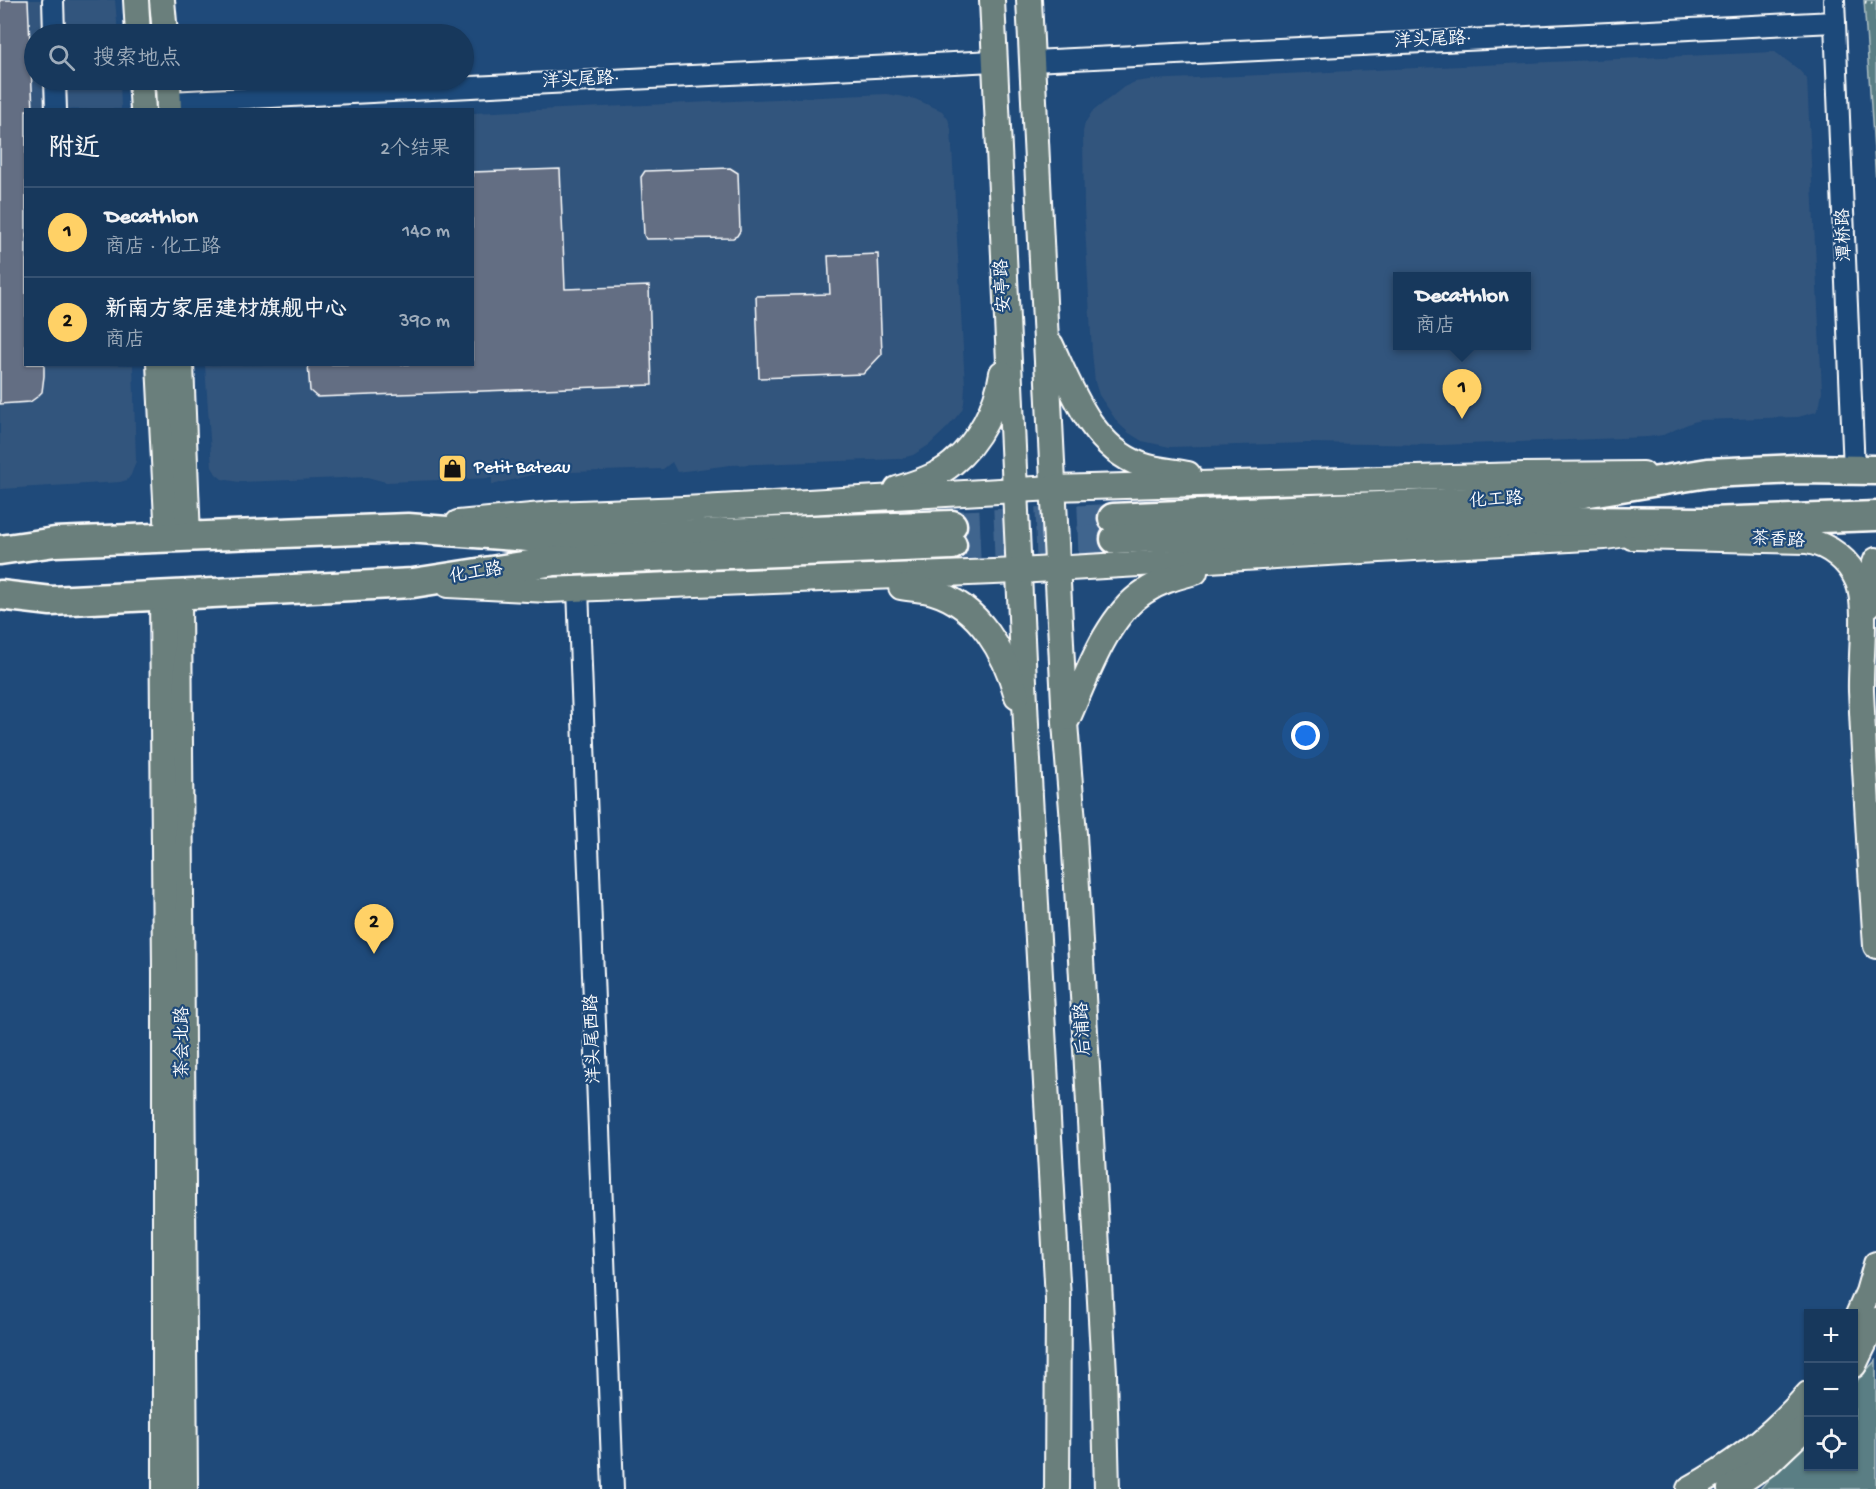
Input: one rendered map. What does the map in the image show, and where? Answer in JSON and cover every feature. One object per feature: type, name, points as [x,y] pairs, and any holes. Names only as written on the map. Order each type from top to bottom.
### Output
[{"type":"highway","name":"化工路","points":[[1865,470],[1797,469],[1708,473],[1553,498],[1114,528],[1554,521],[1709,522],[1876,516]]},
{"type":"highway","name":"化工路","points":[[0,550],[55,542],[408,528],[554,539],[952,535],[555,561],[413,583],[51,601],[0,595]]},
{"type":"highway","points":[[0,538],[55,542]]},
{"type":"highway","points":[[0,612],[51,601]]},
{"type":"main road","points":[[136,0],[137,24]]},
{"type":"main road","points":[[162,0],[164,24]]},
{"type":"main road","name":"安亭路","points":[[992,0],[1018,571]]},
{"type":"main road","points":[[1029,0],[1058,569]]},
{"type":"main road","points":[[142,90],[143,108]]},
{"type":"main road","points":[[1045,333],[1086,414],[1101,436],[1117,452],[1142,465],[1235,483]]},
{"type":"main road","points":[[869,498],[920,481],[953,464],[975,439],[990,413],[999,390],[1007,335]]},
{"type":"main road","points":[[159,366],[178,538]]},
{"type":"main road","points":[[178,538],[181,366]]},
{"type":"main road","points":[[408,528],[553,514],[684,509],[1053,488],[1523,475],[1708,473]]},
{"type":"main road","points":[[413,583],[548,590],[1018,571],[1605,537],[1709,522]]},
{"type":"main road","name":"茶香路","points":[[1605,537],[1807,541],[1828,548],[1851,569],[1858,582],[1861,597],[1861,688],[1876,945]]},
{"type":"main road","points":[[1065,723],[1093,661],[1123,610],[1143,592],[1167,579],[1242,559]]},
{"type":"main road","points":[[1876,560],[1869,580],[1868,600],[1876,667]]},
{"type":"main road","name":"后浦路","points":[[1058,569],[1103,1361],[1107,1489]]},
{"type":"main road","points":[[1018,571],[1058,1299],[1057,1489]]},
{"type":"main road","points":[[839,579],[933,592],[953,601],[972,614],[987,631],[1012,676],[1026,724]]},
{"type":"main road","name":"茶会北路","points":[[165,1489],[165,973],[170,596]]},
{"type":"main road","name":"茶会北路","points":[[170,596],[185,1489]]},
{"type":"main road","points":[[1858,1315],[1868,1292],[1876,1264]]},
{"type":"main road","points":[[1855,1363],[1876,1320]]},
{"type":"main road","points":[[1689,1489],[1749,1452],[1804,1399]]},
{"type":"main road","points":[[1730,1489],[1768,1463],[1804,1430]]},
{"type":"street","points":[[52,0],[53,24]]},
{"type":"street","name":"潭桥路","points":[[1834,0],[1865,470]]},
{"type":"street","name":"洋头尾路·","points":[[1032,61],[1835,22]]},
{"type":"street","name":"洋头尾路·","points":[[474,84],[994,61]]},
{"type":"street","points":[[55,90],[56,108]]},
{"type":"street","name":"洋头尾路·","points":[[169,97],[329,90]]},
{"type":"street","name":"洋头尾西路","points":[[578,589],[604,1307],[613,1489]]},
{"type":"path","points":[[1865,2],[1876,4]]},
{"type":"shaded area","points":[[0,0],[115,0],[117,24],[24,24],[24,90],[120,90],[121,108],[24,108],[24,366],[133,366],[136,461],[131,475],[127,480],[120,482],[0,489]]},
{"type":"shaded area","points":[[1775,52],[1798,69],[1807,79],[1822,391],[1820,404],[1816,412],[1798,417],[1700,420],[1663,435],[1647,437],[1440,445],[1308,443],[1170,447],[1142,441],[1118,423],[1099,395],[1095,382],[1084,208],[1083,132],[1085,123],[1092,112],[1124,87],[1135,82]]},
{"type":"shaded area","points":[[887,94],[915,99],[942,111],[951,129],[965,386],[962,410],[929,445],[913,455],[898,459],[730,465],[677,472],[672,462],[663,469],[539,473],[492,485],[492,478],[386,482],[367,477],[239,482],[222,479],[212,467],[205,366],[474,366],[474,113]]},
{"type":"green space","points":[[1864,0],[1876,0],[1876,182]]},
{"type":"green space","points":[[1876,1360],[1876,1489],[1760,1489],[1804,1440],[1804,1471],[1858,1471],[1858,1380]]},
{"type":"building","points":[[0,0],[28,0],[29,24],[24,24],[24,90],[32,90],[33,108],[24,108],[24,366],[44,366],[44,376],[42,392],[30,402],[0,404]]},
{"type":"building","points":[[730,168],[738,173],[740,231],[737,236],[733,238],[646,239],[641,177],[645,171]]},
{"type":"building","points":[[560,169],[565,289],[649,286],[652,385],[317,397],[310,391],[308,366],[474,366],[474,172]]},
{"type":"building","points":[[878,254],[882,354],[863,374],[759,378],[756,296],[830,294],[828,256]]},
{"type":"tunnel","points":[[952,525],[1113,518]]},
{"type":"tunnel","points":[[952,545],[1115,539]]},
{"type":"place","name":"Decathlon","points":[[1462,419]]},
{"type":"place","name":"Petit Bateau","points":[[453,468]]},
{"type":"place","name":"新南方家居建材旗舰中心","points":[[374,954]]}]
